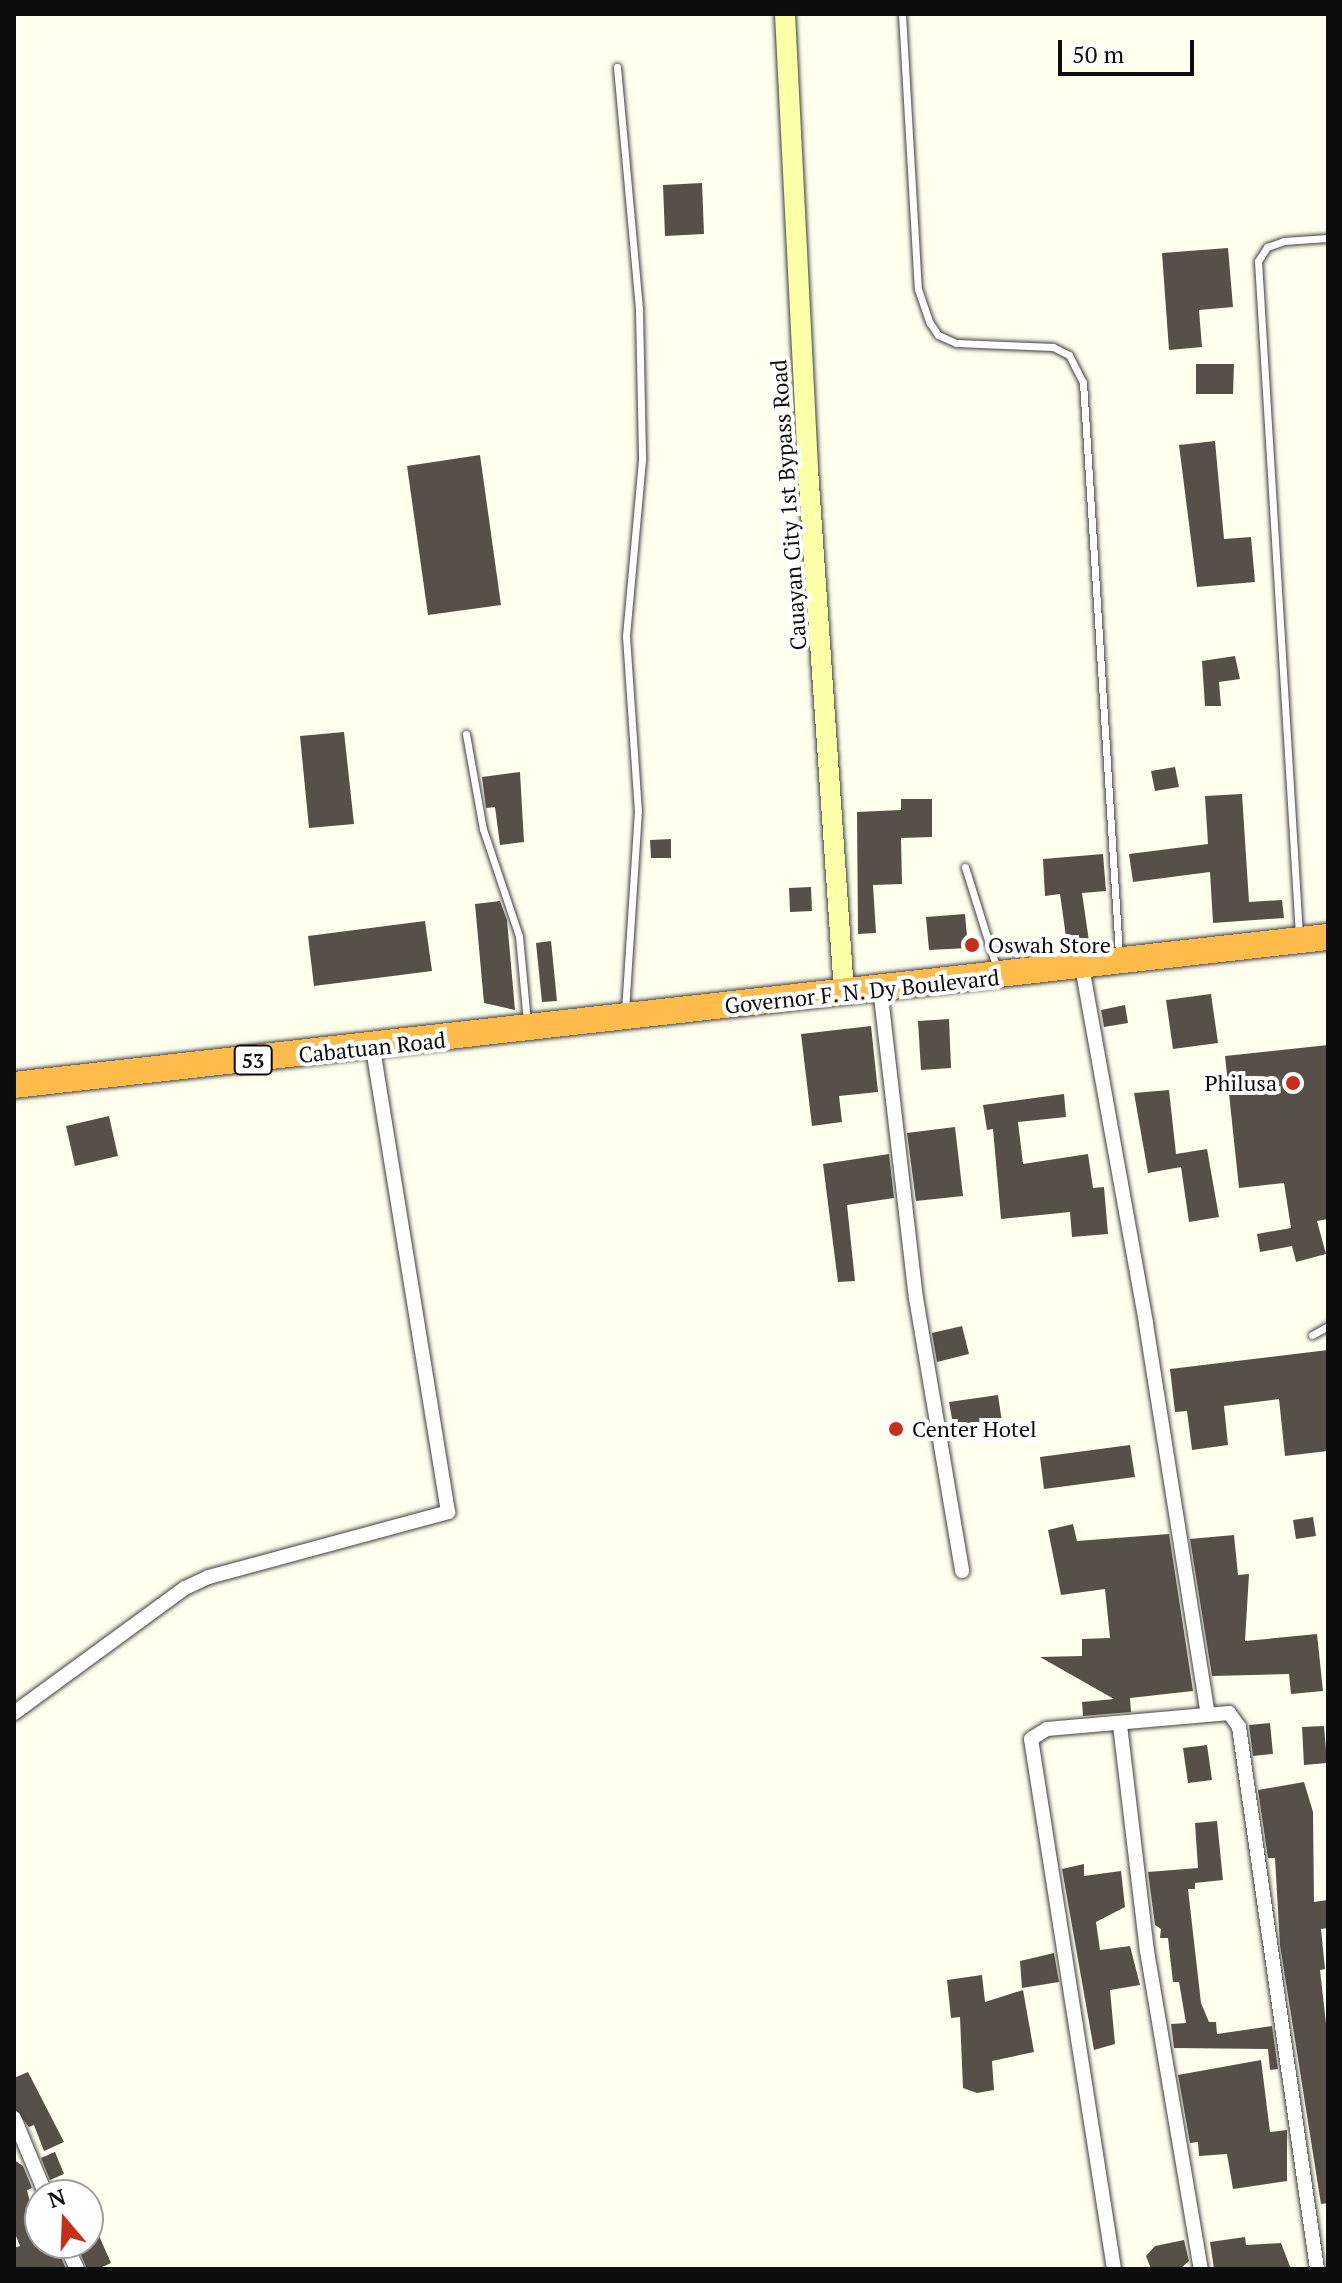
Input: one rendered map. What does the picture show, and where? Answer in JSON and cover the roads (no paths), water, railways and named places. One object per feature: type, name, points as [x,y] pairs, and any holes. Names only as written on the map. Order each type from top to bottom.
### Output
[{"type":"highway","name":"Governor F. N. Dy Boulevard","points":[[491,1033],[1328,937]]},
{"type":"highway","name":"Cabatuan Road","points":[[14,1085],[491,1033]]},
{"type":"main road","name":"Cauayan City 1st Bypass Road","points":[[785,14],[808,469],[844,992]]},
{"type":"street","points":[[1082,967],[1146,1324],[1208,1714]]},
{"type":"street","points":[[880,988],[916,1298],[962,1571]]},
{"type":"street","points":[[14,1713],[185,1588],[209,1577],[448,1512],[373,1047]]},
{"type":"street","points":[[1114,2269],[1030,1745],[1034,1734],[1047,1729],[1120,1725],[1229,1713],[1239,1727],[1317,2269]]},
{"type":"street","points":[[1120,1725],[1147,1951],[1201,2269]]},
{"type":"street","points":[[14,2118],[39,2179]]},
{"type":"lane","points":[[902,14],[918,289],[930,323],[938,335],[956,343],[1053,347],[1069,355],[1083,382],[1119,959]]},
{"type":"lane","points":[[617,67],[639,311],[642,460],[626,636],[638,810],[625,1018]]},
{"type":"lane","points":[[1299,940],[1258,261],[1267,247],[1284,241],[1328,238]]},
{"type":"lane","points":[[466,734],[483,829],[519,936],[527,1029]]},
{"type":"lane","points":[[965,867],[999,975]]},
{"type":"lane","points":[[1312,1335],[1328,1326]]},
{"type":"place","name":"Oswah Store","points":[[972,945]]},
{"type":"place","name":"Philusa","points":[[1293,1083]]},
{"type":"place","name":"Center Hotel","points":[[896,1429]]}]
